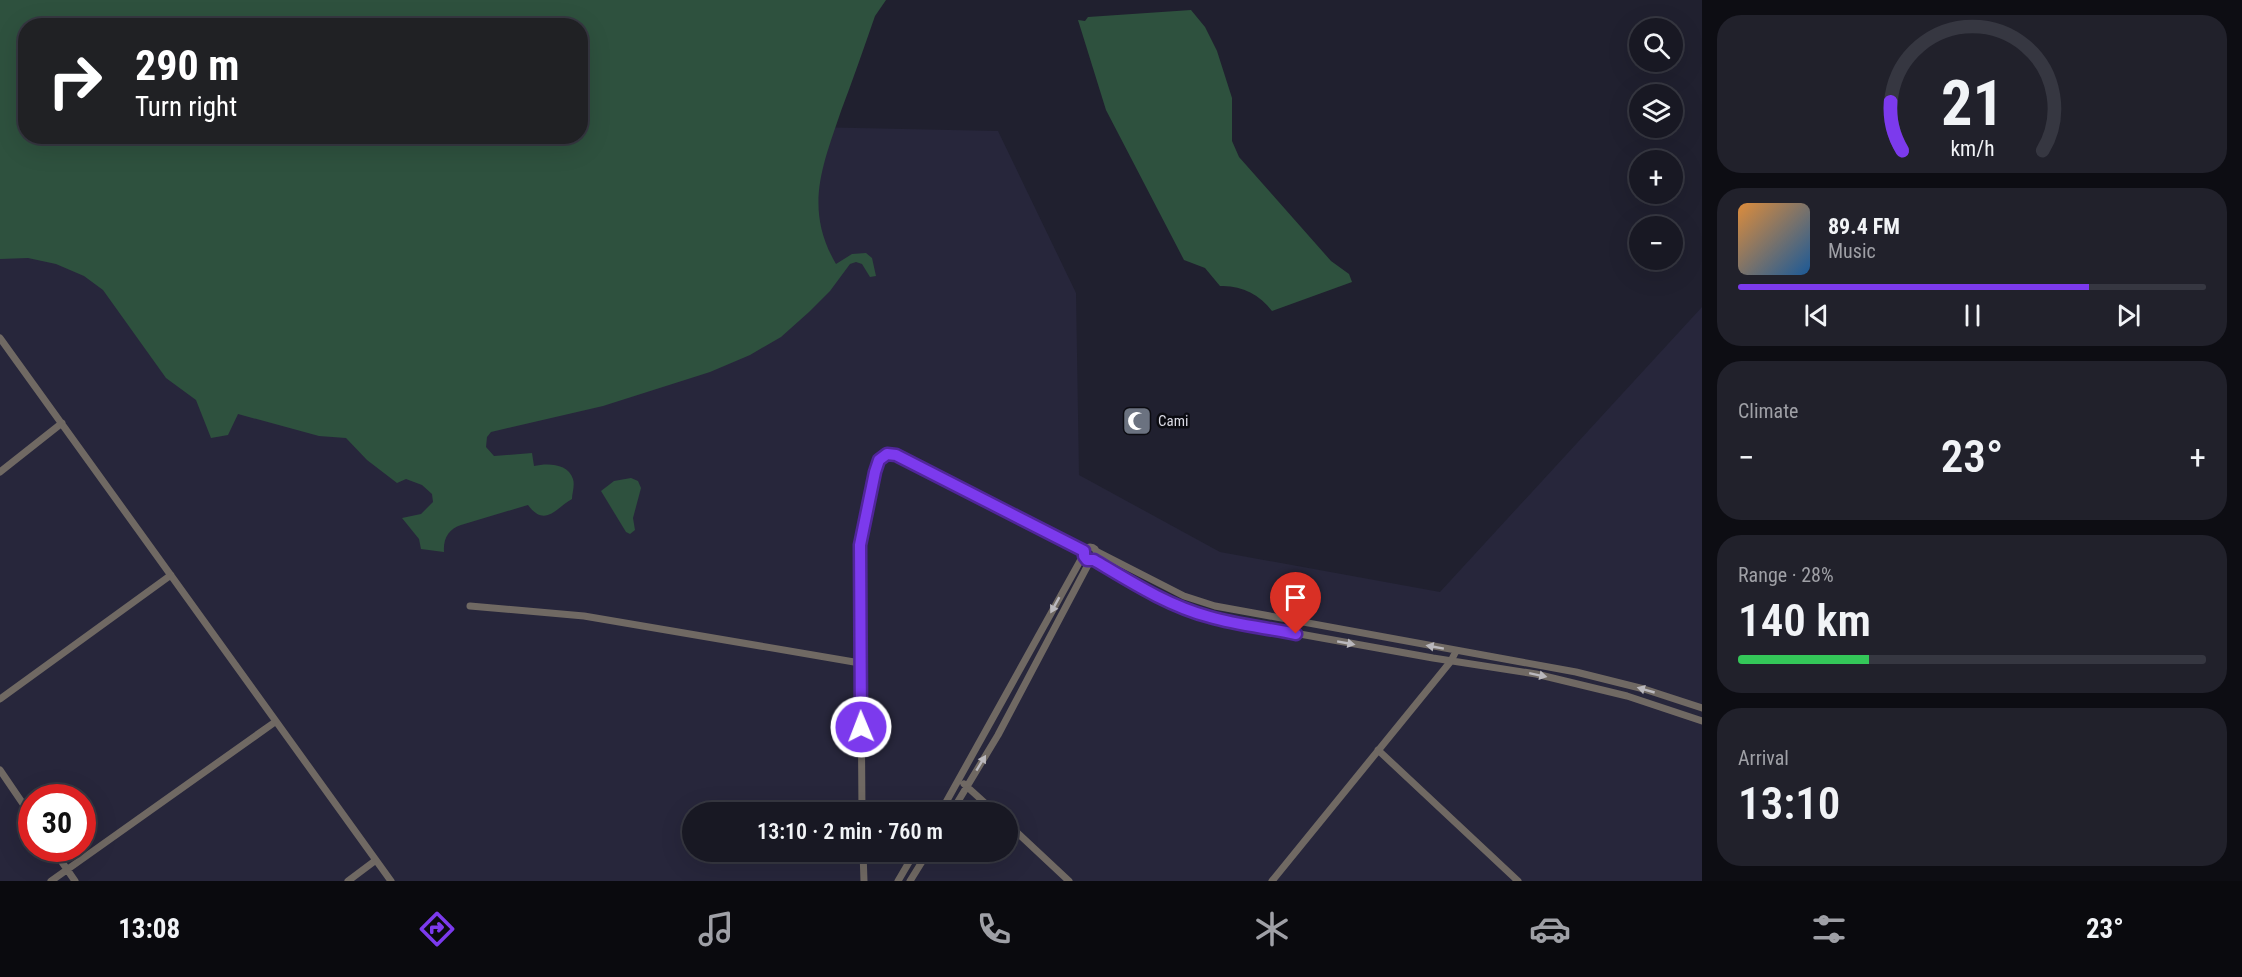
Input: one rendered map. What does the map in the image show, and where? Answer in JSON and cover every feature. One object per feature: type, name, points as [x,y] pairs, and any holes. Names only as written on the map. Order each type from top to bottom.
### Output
[{"type":"street","points":[[0,338],[391,881]]},
{"type":"street","points":[[0,472],[62,423]]},
{"type":"street","points":[[862,802],[860,545],[875,472],[879,460],[884,455],[896,455],[1084,553],[1086,559],[1092,560],[1162,598],[1210,618],[1536,674],[1627,696],[1702,721]]},
{"type":"street","points":[[946,802],[1084,553],[1090,547],[1174,591],[1204,603],[1599,677],[1702,708]]},
{"type":"street","points":[[958,802],[998,735],[1092,560],[1097,556],[1096,551]]},
{"type":"street","points":[[0,699],[171,575]]},
{"type":"street","points":[[470,606],[584,616],[860,663]]},
{"type":"street","points":[[1272,881],[1451,661],[1456,651]]},
{"type":"street","points":[[51,881],[275,722]]},
{"type":"street","points":[[1378,750],[1518,881]]},
{"type":"street","points":[[0,770],[18,796]]},
{"type":"street","points":[[959,780],[984,802]]},
{"type":"street","points":[[1018,833],[1069,881]]},
{"type":"street","points":[[348,881],[376,860]]},
{"type":"street","points":[[62,862],[75,881]]},
{"type":"street","points":[[863,862],[864,881]]},
{"type":"street","points":[[898,881],[909,862]]},
{"type":"street","points":[[910,881],[922,862]]},
{"type":"shaded area","points":[[588,122],[998,131],[1076,293],[1079,475],[1220,552],[1440,592],[1702,307],[1702,881],[0,881],[0,251],[540,144],[588,144]]},
{"type":"green space","points":[[0,0],[886,0],[875,16],[834,131],[819,188],[821,225],[826,244],[836,264],[852,254],[866,253],[872,258],[876,276],[870,277],[862,264],[856,262],[850,264],[830,291],[781,337],[750,355],[710,372],[603,406],[491,432],[487,437],[486,447],[494,456],[532,453],[534,466],[556,465],[567,470],[574,482],[572,499],[545,516],[534,512],[528,505],[457,527],[446,538],[444,552],[421,549],[419,539],[402,518],[421,514],[433,502],[432,494],[422,485],[406,479],[397,483],[367,460],[346,438],[319,436],[238,414],[228,435],[211,438],[196,400],[166,378],[103,290],[84,276],[56,264],[28,258],[0,259]]},
{"type":"green space","points":[[1191,10],[1205,27],[1217,51],[1232,98],[1232,141],[1239,157],[1331,261],[1349,274],[1352,282],[1272,311],[1255,295],[1235,287],[1220,286],[1205,268],[1184,260],[1106,110],[1078,20],[1085,21],[1088,17]]},
{"type":"green space","points":[[631,478],[638,481],[641,488],[633,518],[635,530],[630,534],[626,532],[601,491],[614,481]]},
{"type":"place","name":"Cami","points":[[1137,421]]},
{"type":"route","points":[[861,727],[860,545],[875,472],[879,460],[890,453],[1084,551],[1087,560],[1094,560],[1178,606],[1210,618],[1296,634]]}]
